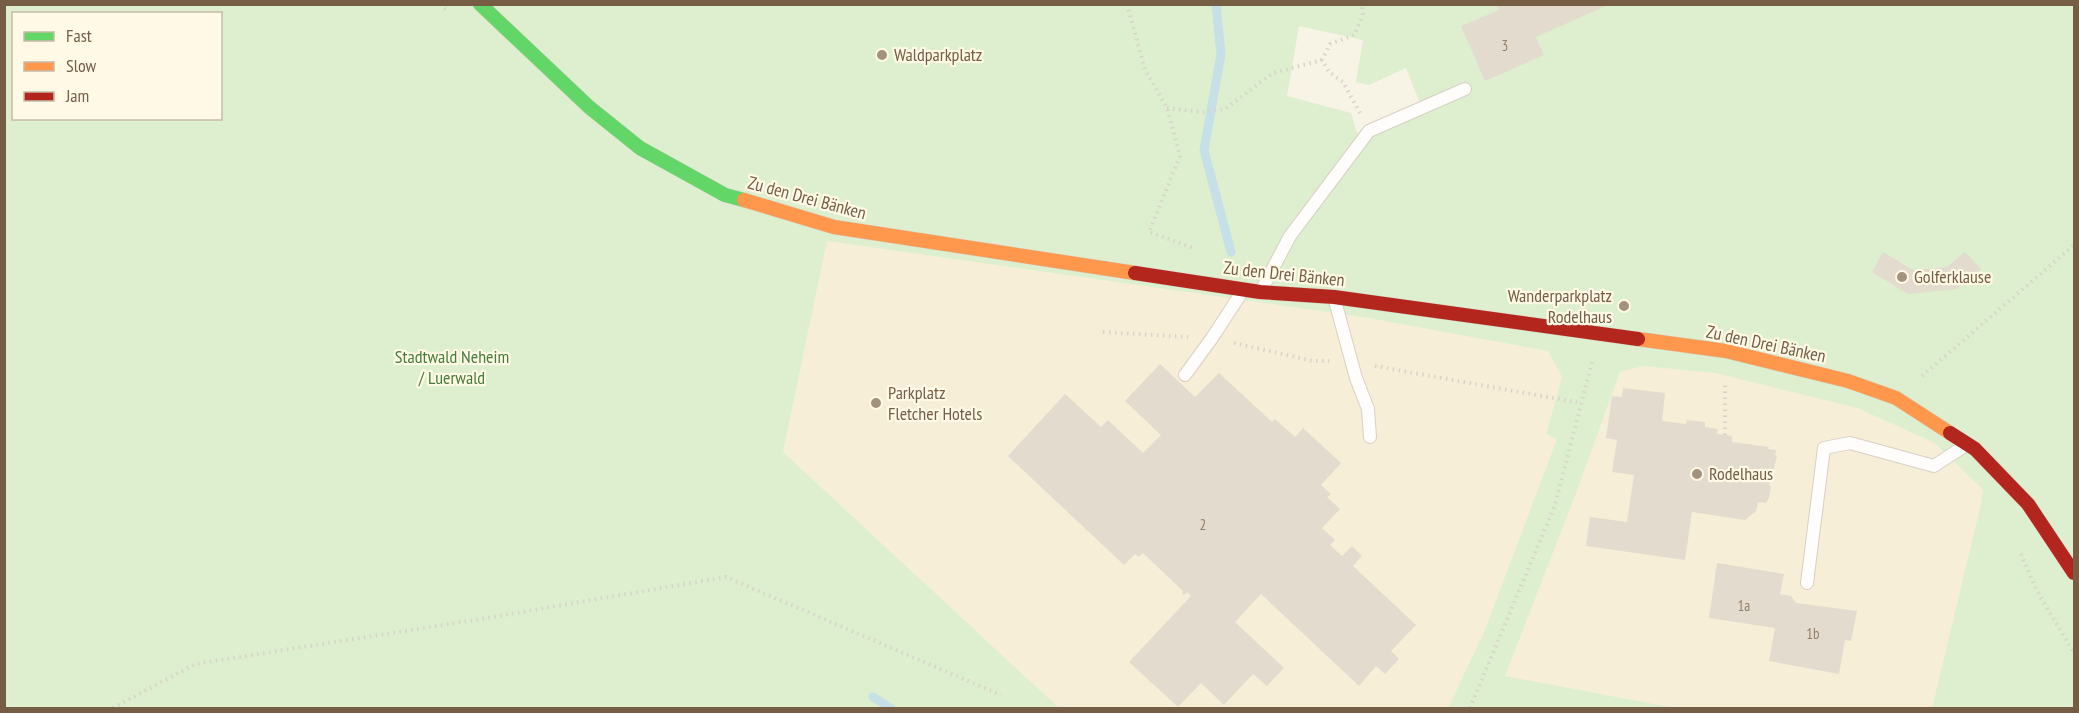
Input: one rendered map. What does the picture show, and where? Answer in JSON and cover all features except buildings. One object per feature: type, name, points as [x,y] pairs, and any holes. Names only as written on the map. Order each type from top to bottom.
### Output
[{"type":"street","name":"Zu den Drei Bänken","points":[[480,4],[589,107],[640,148],[725,195],[834,227],[1260,292],[1334,297],[1726,351],[1848,381],[1896,398],[1975,449],[2028,504],[2074,573]]},
{"type":"lane","points":[[1260,292],[1290,236],[1369,131],[1465,89]]},
{"type":"lane","points":[[1185,375],[1244,289]]},
{"type":"lane","points":[[1334,297],[1356,378],[1368,409],[1370,437]]},
{"type":"lane","points":[[1807,583],[1824,448],[1850,443],[1934,466],[1967,444]]},
{"type":"path","points":[[1127,4],[1145,70],[1167,108],[1180,156],[1149,232],[1194,248]]},
{"type":"path","points":[[1167,108],[1203,112],[1225,109],[1273,73],[1322,60],[1330,44],[1354,35],[1363,15],[1362,4]]},
{"type":"path","points":[[1322,60],[1329,72],[1343,82],[1369,131]]},
{"type":"path","points":[[1896,398],[2074,245]]},
{"type":"path","points":[[1470,708],[1555,505],[1600,335]]},
{"type":"path","points":[[1725,435],[1726,371]]},
{"type":"path","points":[[112,708],[195,664],[481,619],[726,577],[1001,695]]},
{"type":"shaded area","points":[[827,241],[1363,317],[1548,351],[1562,377],[1546,434],[1557,439],[1484,632],[1448,708],[1059,708],[783,452]]},
{"type":"shaded area","points":[[1643,366],[1715,373],[1857,408],[1935,443],[1983,490],[1932,708],[1675,708],[1505,676],[1620,372]]},
{"type":"green space","name":"Stadtwald Neheim / Luerwald","points":[[4,5],[2074,5],[2074,708],[1932,708],[1983,490],[1935,443],[1857,408],[1715,373],[1643,366],[1620,372],[1505,676],[1675,708],[1448,708],[1484,632],[1557,439],[1546,434],[1562,377],[1548,351],[1363,317],[827,241],[783,452],[1059,708],[5,708]],"holes":[[[1299,26],[1363,40],[1356,82],[1369,85],[1406,68],[1420,103],[1357,133],[1351,113],[1287,96]]]},
{"type":"waterway","points":[[1216,4],[1221,54],[1204,150],[1231,252]]},
{"type":"waterway","points":[[873,697],[891,708]]},
{"type":"traffic: fast","points":[[480,4],[589,107],[640,148],[725,195],[744,200]]},
{"type":"traffic: slow","points":[[744,200],[834,227],[1135,273]]},
{"type":"traffic: slow","points":[[1638,339],[1726,351],[1848,381],[1896,398],[1950,433]]},
{"type":"traffic: jam","points":[[1135,273],[1260,292],[1334,297],[1638,339]]},
{"type":"traffic: jam","points":[[1950,433],[1975,449],[2028,504],[2074,573]]},
{"type":"place","name":"Waldparkplatz","points":[[882,55]]},
{"type":"place","name":"Golferklause","points":[[1902,277]]},
{"type":"place","name":"Wanderparkplatz Rodelhaus","points":[[1624,306]]},
{"type":"place","name":"Parkplatz Fletcher Hotels","points":[[876,403]]},
{"type":"place","name":"Rodelhaus","points":[[1697,474]]}]
